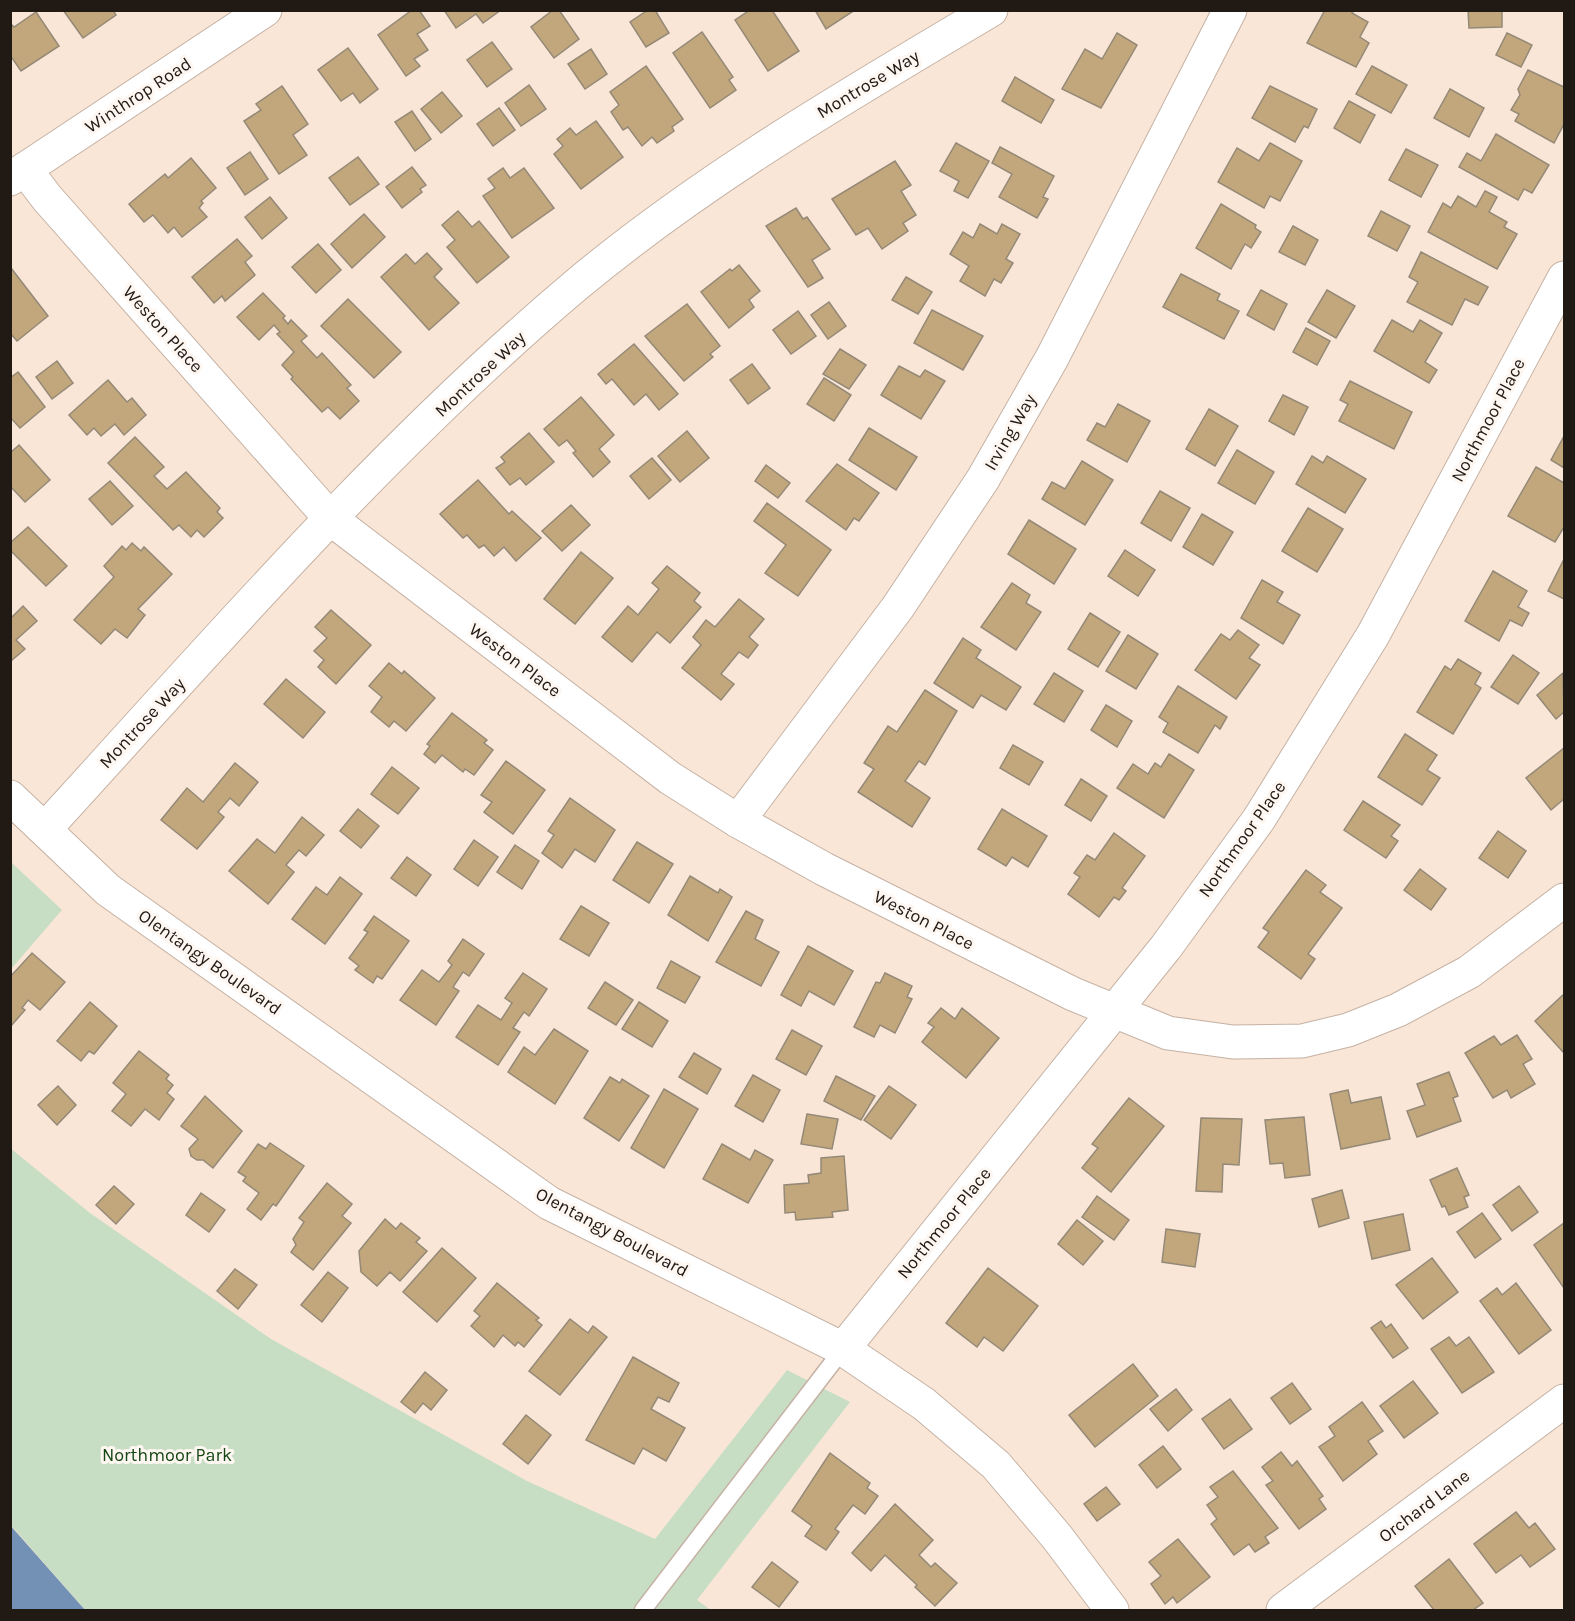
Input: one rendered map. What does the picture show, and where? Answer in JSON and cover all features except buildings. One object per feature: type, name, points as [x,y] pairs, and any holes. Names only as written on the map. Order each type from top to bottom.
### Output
[{"type":"street","name":"Winthrop Road","points":[[18,174],[265,10]]},
{"type":"street","name":"Montrose Way","points":[[45,829],[391,457],[576,286],[646,231],[730,170],[991,10]]},
{"type":"street","name":"Irving Way","points":[[738,821],[898,607],[983,479],[1052,358],[1230,10]]},
{"type":"street","name":"Weston Place","points":[[18,174],[47,198],[331,519],[670,778],[738,821],[855,885],[1114,1012],[1168,1033],[1233,1042],[1302,1041],[1348,1030],[1398,1010],[1469,972],[1564,900]]},
{"type":"street","name":"Northmoor Place","points":[[843,1349],[1114,1012],[1259,819],[1373,635],[1564,278]]},
{"type":"street","name":"Olentangy Boulevard","points":[[10,797],[108,890],[549,1203],[843,1349],[924,1404],[996,1464],[1057,1537],[1112,1611]]},
{"type":"street","name":"Orchard Lane","points":[[1283,1611],[1564,1401]]},
{"type":"lane","points":[[643,1611],[843,1349]]},
{"type":"green space","points":[[11,862],[62,910],[11,969]]},
{"type":"green space","name":"Northmoor Park","points":[[10,1148],[90,1213],[271,1339],[527,1481],[655,1539],[787,1370],[850,1402],[697,1600],[711,1610],[85,1610],[11,1525]]},
{"type":"water","points":[[10,1525],[85,1610],[11,1610]]}]
